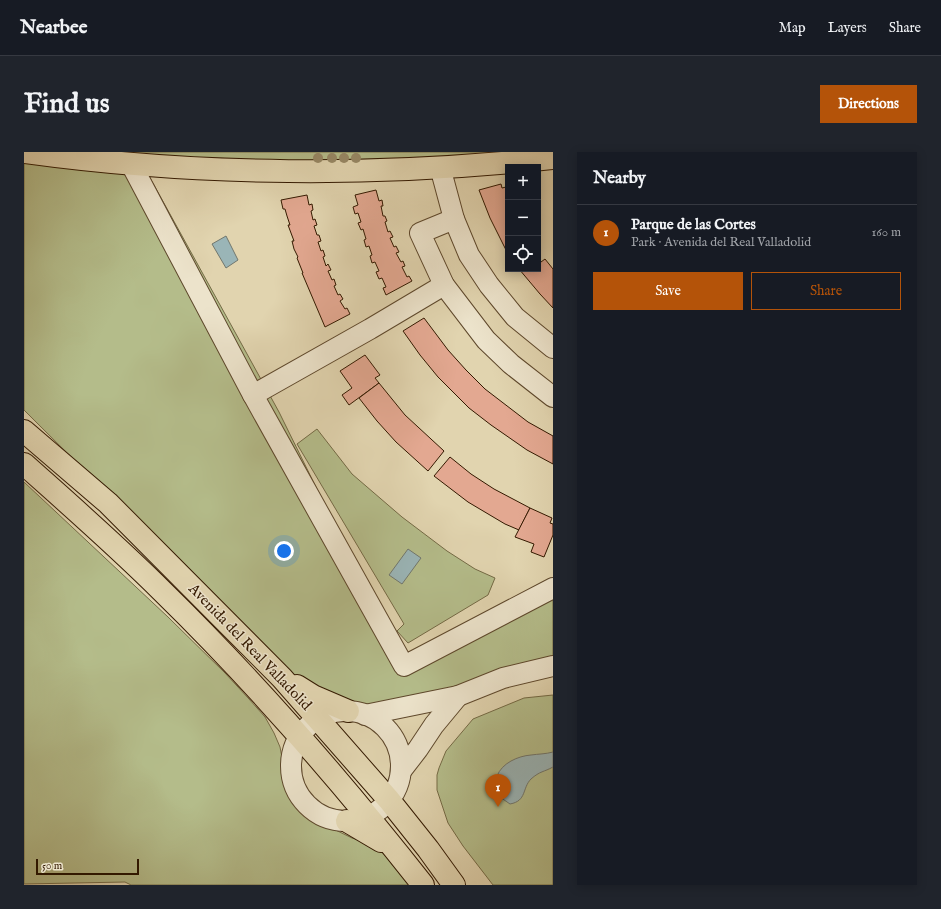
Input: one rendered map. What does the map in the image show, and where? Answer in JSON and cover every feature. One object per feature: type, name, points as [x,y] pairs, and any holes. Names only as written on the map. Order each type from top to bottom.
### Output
[{"type":"main road","points":[[24,152],[131,164],[281,171],[440,167],[553,158]]},
{"type":"main road","name":"Avenida del Real Valladolid","points":[[24,431],[108,503],[282,678],[319,718],[389,800],[428,849],[454,885]]},
{"type":"main road","name":"Avenida del Real Valladolid","points":[[24,464],[101,533],[162,591],[300,736],[368,816],[423,885]]},
{"type":"main road","points":[[282,678],[312,696],[356,713]]},
{"type":"main road","points":[[347,821],[396,850]]},
{"type":"street","points":[[131,164],[253,394],[404,666],[553,588]]},
{"type":"street","points":[[440,167],[454,219],[469,255],[489,285],[515,318],[553,348]]},
{"type":"street","points":[[454,219],[420,233],[444,285],[486,340],[511,364],[552,394]]},
{"type":"street","points":[[253,394],[370,329],[444,285]]},
{"type":"street","points":[[356,713],[377,721],[394,739],[400,755],[401,771],[398,785],[389,800],[379,810],[368,816],[358,820],[347,821],[331,819],[314,810],[300,796],[291,768],[295,746],[300,736],[319,718],[337,712],[356,713],[458,696],[503,678],[553,666]]},
{"type":"street","points":[[401,771],[418,750],[434,725],[458,696]]},
{"type":"green space","points":[[84,152],[530,152],[474,158],[249,163]]},
{"type":"green space","points":[[24,157],[149,176],[279,412],[404,666],[553,588],[553,661],[456,688],[364,706],[333,696],[290,675],[24,410]]},
{"type":"green space","points":[[317,429],[352,474],[402,517],[447,551],[475,569],[495,578],[488,595],[408,643],[397,631],[404,624],[297,444]]},
{"type":"green space","points":[[24,482],[168,617],[225,673],[265,717],[280,747],[288,788],[294,801],[303,811],[311,818],[352,838],[374,845],[388,858],[409,885],[131,885],[125,882],[24,884]]},
{"type":"green space","points":[[553,695],[553,885],[493,885],[463,846],[448,823],[437,790],[437,775],[439,768],[446,751],[473,719],[524,698]]},
{"type":"water","points":[[226,236],[238,260],[226,268],[212,244]]},
{"type":"water","points":[[408,549],[421,558],[402,584],[389,575]]},
{"type":"water","points":[[553,752],[553,767],[534,776],[528,783],[522,797],[519,800],[510,804],[497,795],[497,776],[503,767],[511,761],[521,757]]},
{"type":"building","points":[[501,184],[502,188],[505,187],[505,248],[490,218],[479,190]]},
{"type":"building","points":[[376,190],[379,201],[382,200],[383,206],[381,206],[383,216],[385,216],[387,221],[385,222],[388,232],[390,231],[393,237],[390,238],[394,247],[396,246],[399,252],[396,253],[401,262],[403,261],[405,266],[402,267],[407,277],[409,276],[412,281],[386,295],[383,288],[386,287],[382,278],[379,279],[376,272],[379,271],[375,262],[372,263],[370,256],[372,255],[369,246],[366,247],[364,240],[366,239],[363,229],[361,230],[358,223],[361,222],[358,213],[355,214],[353,207],[358,205],[355,195]]},
{"type":"building","points":[[307,195],[309,205],[312,204],[313,210],[311,211],[313,220],[315,219],[317,225],[314,226],[321,241],[318,242],[321,251],[323,250],[325,256],[323,257],[326,266],[328,264],[331,270],[328,271],[332,280],[334,279],[336,285],[334,286],[338,295],[340,294],[343,299],[340,301],[345,309],[347,308],[350,314],[325,327],[302,273],[292,241],[294,241],[288,225],[290,225],[281,200]]},
{"type":"building","points":[[545,259],[553,269],[553,308],[522,272],[541,272],[541,262]]},
{"type":"building","points":[[424,318],[448,350],[485,389],[528,422],[553,436],[553,464],[527,450],[491,425],[469,408],[438,377],[403,331]]},
{"type":"building","points":[[365,355],[380,375],[375,378],[379,383],[349,405],[342,395],[352,388],[340,371]]},
{"type":"building","points":[[379,383],[405,415],[444,451],[428,471],[396,442],[359,398]]},
{"type":"building","points":[[450,457],[471,474],[494,489],[530,508],[519,530],[505,524],[468,502],[434,476]]},
{"type":"building","points":[[530,508],[552,518],[550,523],[553,524],[553,535],[544,557],[531,552],[534,544],[515,537]]},
{"type":"place","name":"Parque de las Cortes","points":[[498,807]]}]
